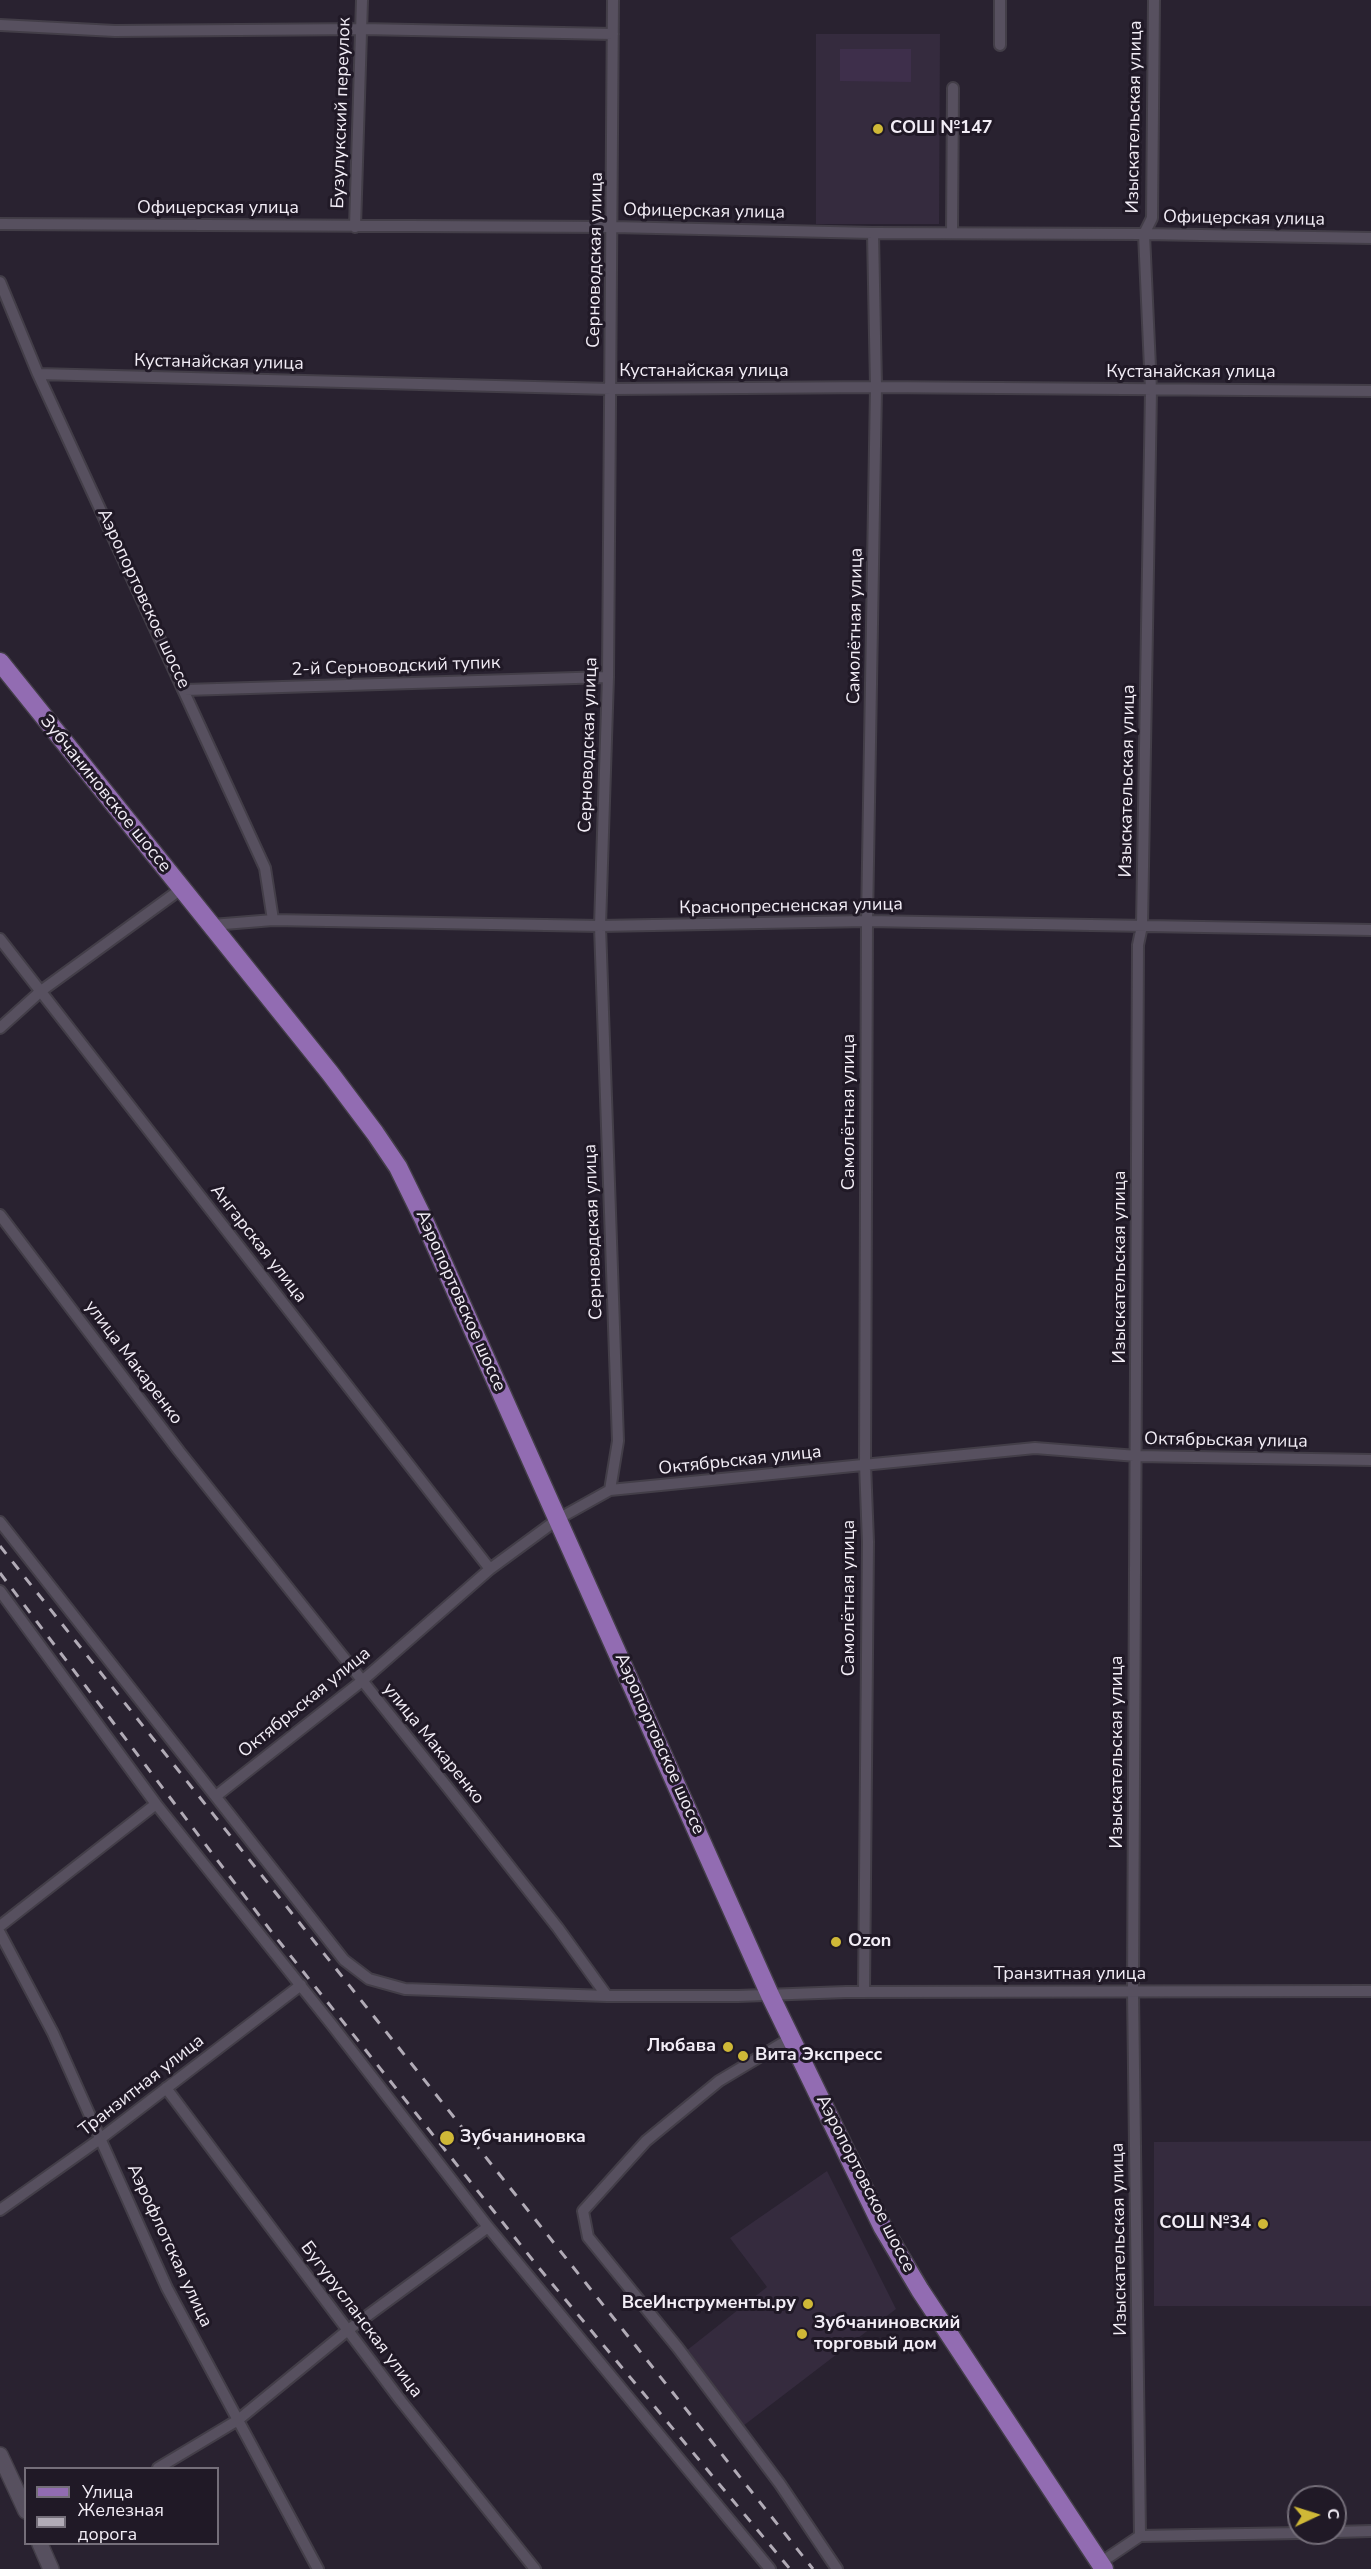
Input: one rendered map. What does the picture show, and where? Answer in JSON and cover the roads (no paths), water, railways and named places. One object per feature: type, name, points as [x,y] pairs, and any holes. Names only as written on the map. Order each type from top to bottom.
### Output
[{"type":"main road","name":"Зубчаниновское шоссе","points":[[0,662],[212,925]]},
{"type":"main road","name":"Аэропортовское шоссе","points":[[212,925],[330,1073],[375,1132],[398,1167],[423,1218],[770,1995],[883,2228],[920,2290],[1102,2566]]},
{"type":"street","name":"Бузулукский переулок","points":[[355,227],[362,0]]},
{"type":"street","name":"Серноводская улица","points":[[610,1490],[618,1441],[600,926],[608,677],[613,0]]},
{"type":"street","points":[[1000,0],[1000,45]]},
{"type":"street","name":"Изыскательская улица","points":[[1140,2536],[1133,1991],[1138,945],[1142,926],[1151,390],[1144,234],[1152,218],[1154,0]]},
{"type":"street","points":[[0,25],[115,31],[362,29],[613,34]]},
{"type":"street","points":[[952,233],[953,88]]},
{"type":"street","name":"Офицерская улица","points":[[0,224],[613,227],[873,233],[1371,238]]},
{"type":"street","name":"Самолётная улица","points":[[864,1992],[868,1542],[865,1464],[867,921],[876,387],[873,233]]},
{"type":"street","name":"Аэропортовское шоссе","points":[[0,282],[38,374],[265,868],[273,920]]},
{"type":"street","name":"Кустанайская улица","points":[[38,374],[611,389],[876,387],[1371,391]]},
{"type":"street","name":"2-й Серноводский тупик","points":[[185,690],[608,677]]},
{"type":"street","points":[[0,1028],[41,991],[181,889]]},
{"type":"street","name":"Краснопресненская улица","points":[[212,925],[273,920],[600,926],[867,921],[1371,930]]},
{"type":"street","name":"Ангарская улица","points":[[0,939],[490,1569]]},
{"type":"street","name":"улица Макаренко","points":[[0,1215],[179,1451],[558,1928],[607,1996]]},
{"type":"street","name":"Октябрьская улица","points":[[216,1796],[362,1681],[490,1569],[558,1519],[610,1490],[1035,1448],[1137,1456],[1371,1460]]},
{"type":"street","points":[[0,1522],[344,1960],[369,1979],[405,1989],[607,1996],[770,1995]]},
{"type":"street","points":[[0,1591],[156,1804],[301,1985],[488,2227],[770,2569]]},
{"type":"street","points":[[0,1926],[156,1804]]},
{"type":"street","name":"Аэрофлотская улица","points":[[0,1933],[53,2033],[167,2288],[318,2569]]},
{"type":"street","name":"Транзитная улица","points":[[0,2210],[100,2139],[301,1985]]},
{"type":"street","name":"Транзитная улица","points":[[770,1995],[864,1992],[1371,1991]]},
{"type":"street","points":[[791,2038],[719,2081],[646,2141],[583,2211],[588,2237],[678,2348],[774,2475],[837,2569]]},
{"type":"street","name":"Бугурусланская улица","points":[[166,2088],[401,2401],[535,2569]]},
{"type":"street","points":[[161,2467],[238,2420],[348,2330],[488,2227]]},
{"type":"street","points":[[0,2455],[24,2507]]},
{"type":"street","points":[[1347,2532],[1371,2531]]},
{"type":"street","points":[[1102,2566],[1140,2536],[1287,2533]]},
{"type":"street","points":[[40,2545],[51,2569]]},
{"type":"railway","points":[[0,1546],[813,2569]]},
{"type":"railway","points":[[0,1573],[274,1935],[539,2268],[790,2569]]},
{"type":"place","name":"СОШ №147","points":[[878,129]]},
{"type":"place","name":"Ozon","points":[[836,1942]]},
{"type":"place","name":"Любава","points":[[728,2047]]},
{"type":"place","name":"Вита Экспресс","points":[[743,2056]]},
{"type":"place","name":"Зубчаниновка","points":[[447,2138]]},
{"type":"place","name":"СОШ №34","points":[[1263,2224]]},
{"type":"place","name":"ВсеИнструменты.ру","points":[[808,2304]]},
{"type":"place","name":"Зубчаниновский торговый дом","points":[[802,2334]]}]
